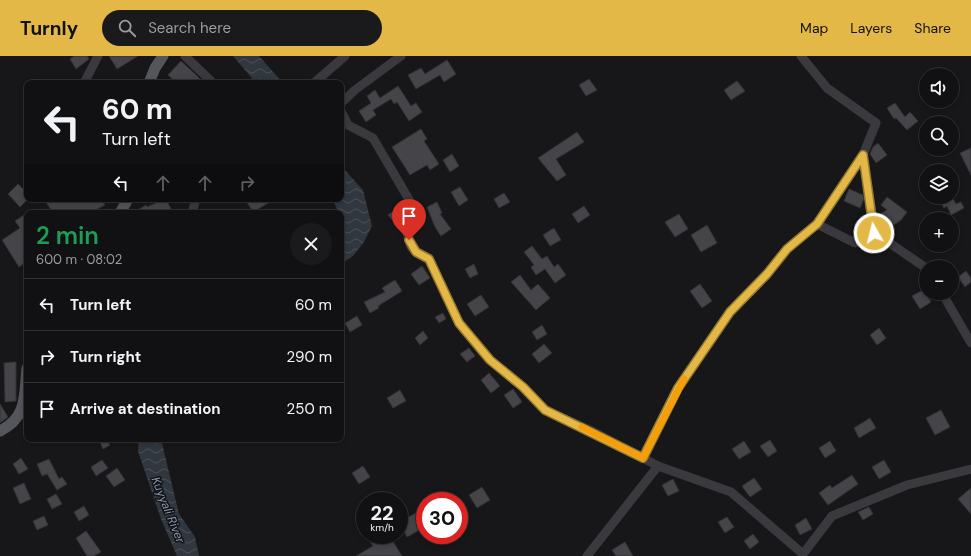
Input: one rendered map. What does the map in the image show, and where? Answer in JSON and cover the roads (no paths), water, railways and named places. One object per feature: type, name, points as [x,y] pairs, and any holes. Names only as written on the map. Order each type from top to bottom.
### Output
[{"type":"main road","points":[[150,80],[154,68],[164,56]]},
{"type":"main road","points":[[0,431],[7,427],[18,416],[24,402]]},
{"type":"street","points":[[86,80],[98,56]]},
{"type":"street","points":[[185,56],[210,80]]},
{"type":"street","points":[[318,80],[346,56]]},
{"type":"street","points":[[344,100],[355,90],[401,56]]},
{"type":"street","points":[[643,458],[678,388],[730,312],[767,274],[787,249],[817,224],[863,155],[876,123],[827,88],[801,56]]},
{"type":"street","points":[[344,117],[348,125],[373,138],[414,208],[414,216],[408,224],[411,247],[416,252],[429,259],[459,323],[490,360],[523,387],[545,410],[658,466],[731,492],[803,554],[832,516],[907,485],[971,469]]},
{"type":"street","points":[[863,155],[874,233],[919,263]]},
{"type":"street","points":[[817,224],[855,244]]},
{"type":"street","points":[[946,300],[971,343]]},
{"type":"street","points":[[587,556],[658,466]]},
{"type":"water","points":[[233,56],[259,56],[280,80],[253,80]]},
{"type":"water","points":[[344,169],[363,190],[372,226],[364,242],[353,256],[344,262],[344,210],[337,210],[334,202],[344,202]]},
{"type":"water","name":"Kuyyali River","points":[[139,442],[162,442],[179,514],[195,537],[199,556],[177,556],[161,519],[138,451]]}]
